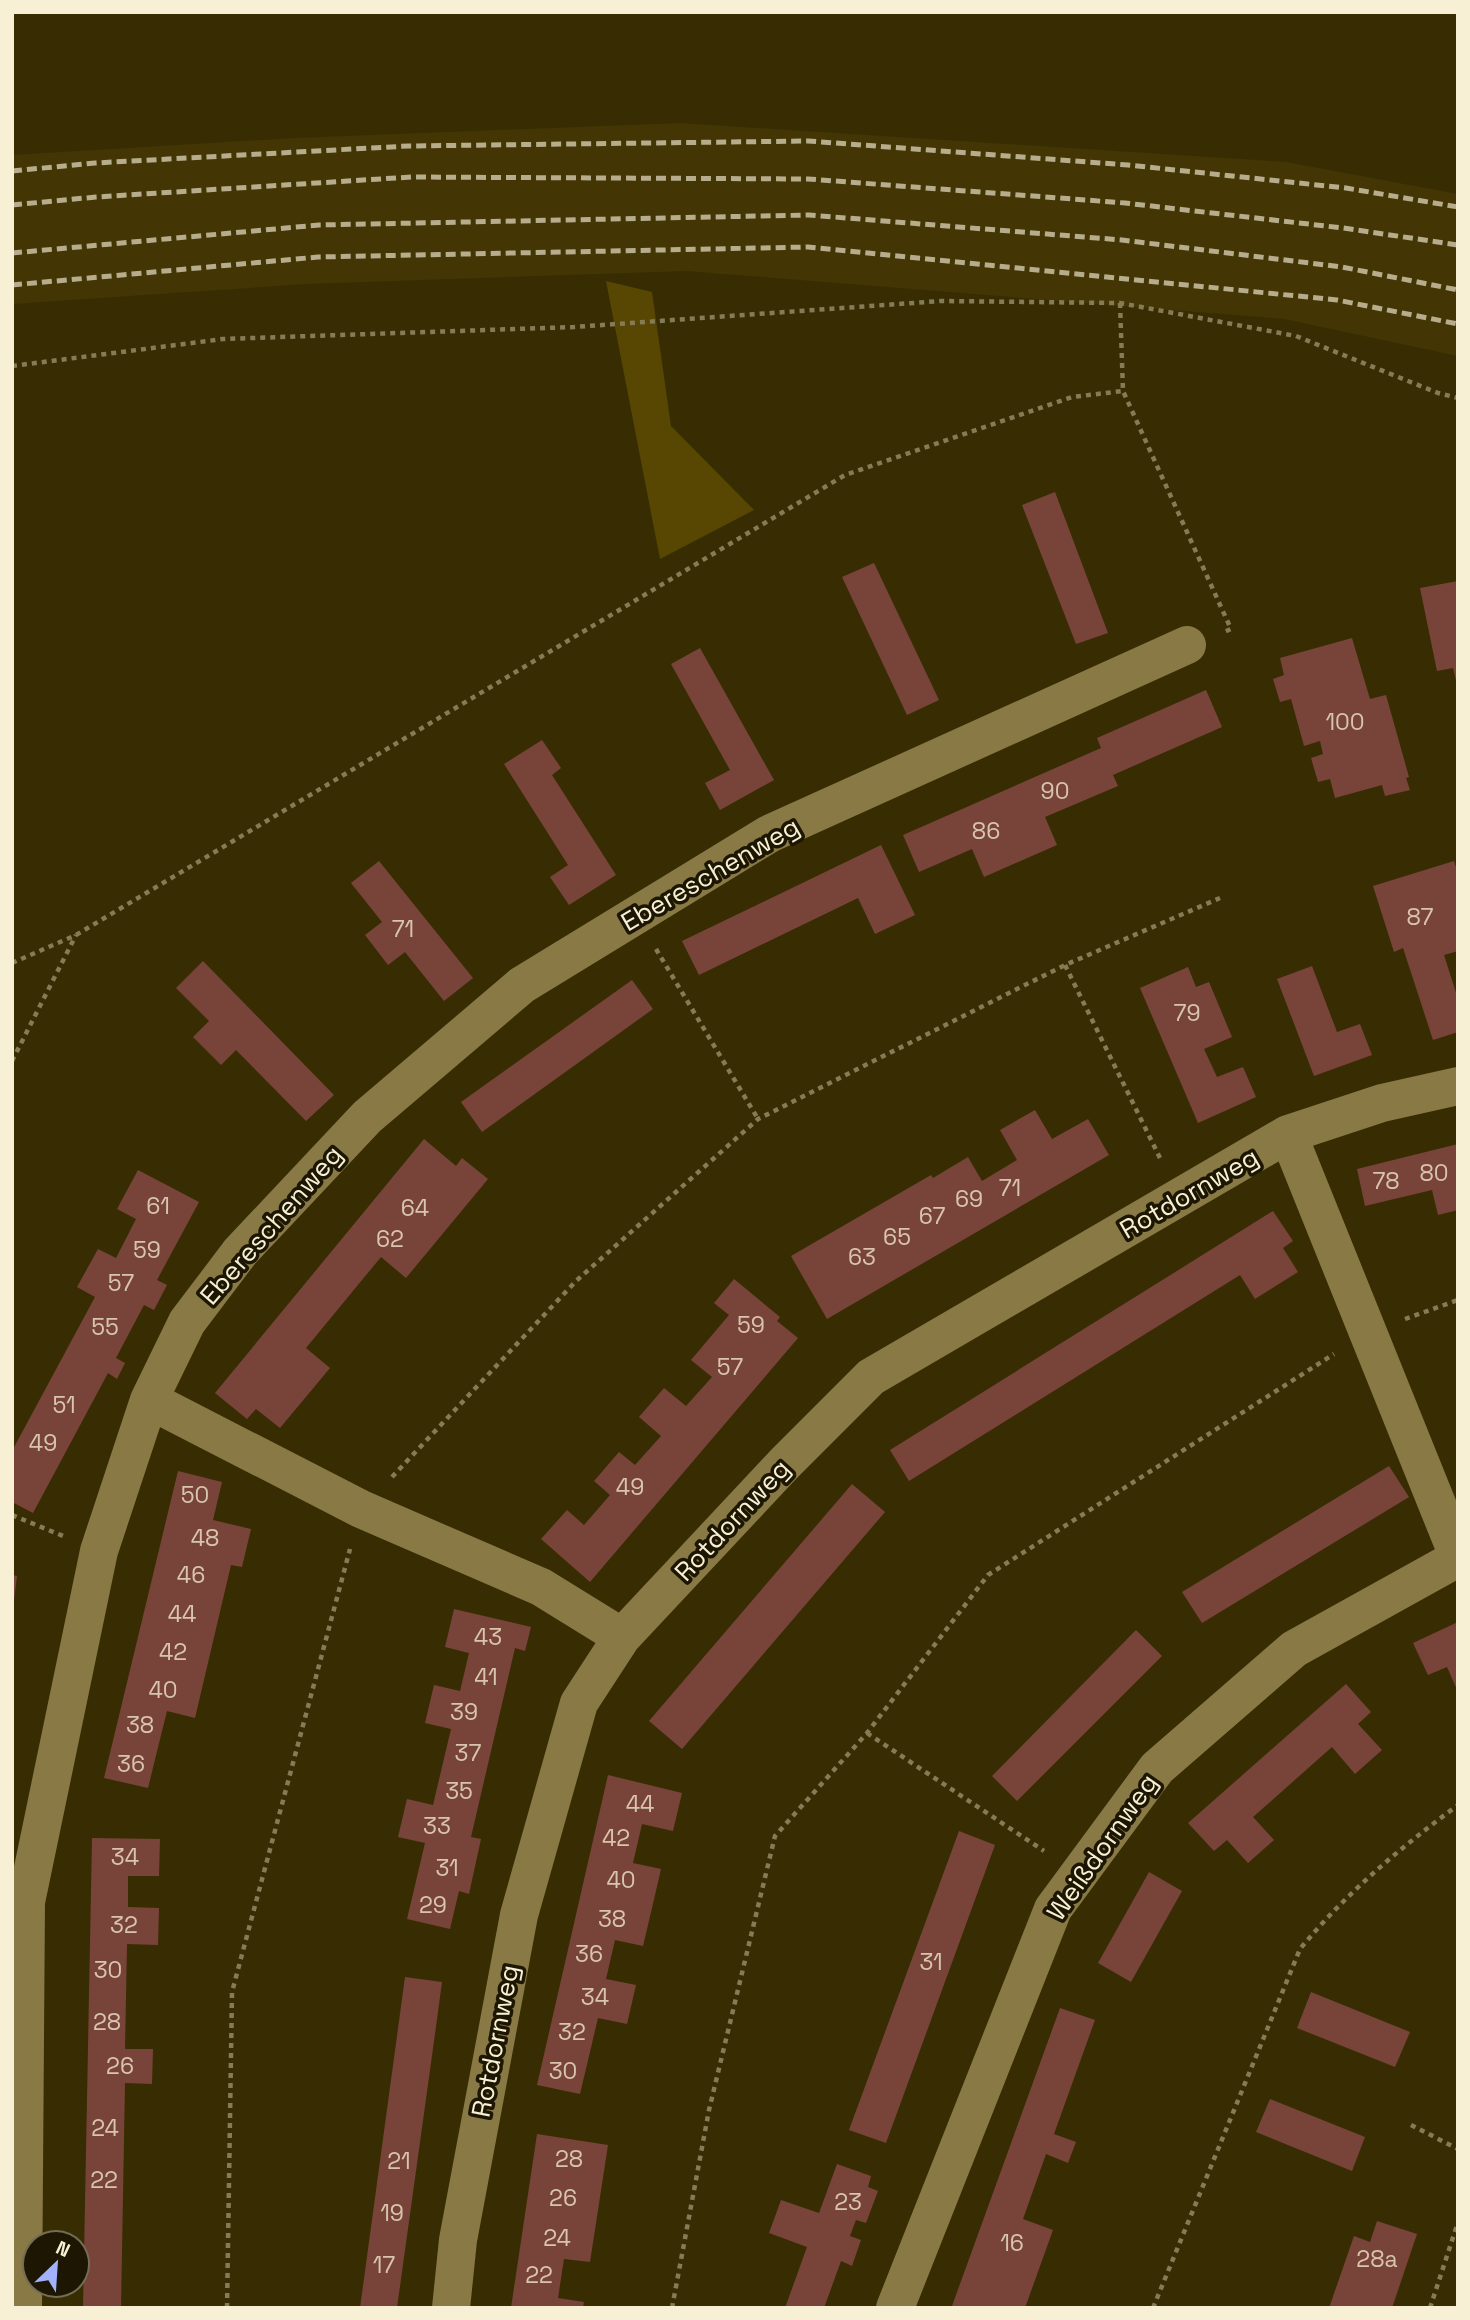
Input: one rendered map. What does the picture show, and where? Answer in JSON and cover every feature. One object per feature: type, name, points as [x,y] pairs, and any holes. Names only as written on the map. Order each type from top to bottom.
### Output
[{"type":"street","name":"Ebereschenweg","points":[[23,2308],[26,1902],[99,1551],[149,1400],[187,1322],[240,1252],[367,1117],[522,985],[769,834],[1187,645]]},
{"type":"street","name":"Rotdornweg","points":[[451,2308],[458,2240],[519,1915],[579,1703],[622,1637],[784,1464],[871,1377],[1288,1134],[1382,1102],[1458,1086]]},
{"type":"street","points":[[1288,1134],[1458,1557]]},
{"type":"street","points":[[149,1400],[361,1509],[541,1587],[622,1637]]},
{"type":"street","name":"Weißdornweg","points":[[895,2308],[1053,1909],[1157,1768],[1294,1649],[1458,1557]]},
{"type":"path","points":[[12,366],[223,339],[574,327],[941,301],[1120,303],[1296,336],[1437,393],[1458,398]]},
{"type":"path","points":[[1120,303],[1123,391],[1231,629]]},
{"type":"path","points":[[12,962],[76,935],[845,475],[1072,397],[1123,391]]},
{"type":"path","points":[[227,2308],[232,1992],[361,1509],[576,1281],[758,1119],[1065,965],[1220,898]]},
{"type":"path","points":[[636,916],[758,1119]]},
{"type":"path","points":[[12,1061],[76,935]]},
{"type":"path","points":[[1065,965],[1180,1199]]},
{"type":"path","points":[[672,2308],[709,2110],[775,1836],[867,1733],[988,1575],[1368,1333],[1458,1300]]},
{"type":"path","points":[[12,1515],[99,1551]]},
{"type":"path","points":[[867,1733],[1078,1875]]},
{"type":"path","points":[[1153,2308],[1300,1949],[1371,1873],[1458,1805]]},
{"type":"path","points":[[1411,2125],[1458,2149]]},
{"type":"path","points":[[1430,2308],[1458,2222]]},
{"type":"shaded area","points":[[680,123],[1286,162],[1458,194],[1458,356],[1284,319],[687,271],[307,284],[12,304],[12,155],[295,138]]},
{"type":"shaded area","points":[[606,281],[652,292],[671,426],[754,510],[660,559]]},
{"type":"building","points":[[1055,492],[1108,633],[1076,644],[1022,505]]},
{"type":"building","points":[[874,563],[939,700],[907,715],[842,577]]},
{"type":"building","points":[[1458,581],[1457,685],[1453,668],[1437,671],[1420,588]]},
{"type":"building","points":[[1352,638],[1370,699],[1386,695],[1409,777],[1406,778],[1410,790],[1385,796],[1382,785],[1335,798],[1330,779],[1318,782],[1311,758],[1323,754],[1320,741],[1304,746],[1291,699],[1280,702],[1273,679],[1284,675],[1280,658]]},
{"type":"building","points":[[700,648],[774,780],[720,810],[705,783],[730,770],[671,664]]},
{"type":"building","points":[[1206,690],[1222,727],[1113,775],[1118,786],[1045,817],[1057,845],[984,877],[972,849],[919,872],[903,835],[1101,748],[1097,738]]},
{"type":"building","points":[[542,740],[561,768],[552,775],[616,875],[569,905],[550,877],[568,865],[504,764]]},
{"type":"building","points":[[881,845],[915,915],[875,934],[858,898],[699,975],[682,941]]},
{"type":"building","points":[[379,861],[473,978],[444,1001],[405,952],[388,965],[365,935],[382,922],[351,883]]},
{"type":"building","points":[[1454,861],[1458,873],[1458,951],[1444,955],[1458,999],[1458,1032],[1433,1040],[1403,948],[1394,952],[1373,886]]},
{"type":"building","points":[[203,961],[334,1095],[306,1121],[236,1050],[221,1065],[193,1037],[209,1021],[176,988]]},
{"type":"building","points":[[1312,966],[1337,1032],[1360,1024],[1372,1055],[1314,1076],[1277,979]]},
{"type":"building","points":[[1188,967],[1196,987],[1209,982],[1232,1037],[1204,1049],[1217,1077],[1243,1067],[1256,1097],[1198,1123],[1140,988]]},
{"type":"building","points":[[632,980],[653,1009],[482,1132],[461,1102]]},
{"type":"building","points":[[1035,1110],[1052,1139],[1088,1119],[1109,1155],[827,1319],[791,1256],[931,1175],[933,1178],[968,1157],[982,1181],[1017,1160],[1000,1130]]},
{"type":"building","points":[[424,1139],[456,1166],[462,1158],[488,1179],[406,1278],[381,1257],[306,1348],[330,1368],[280,1428],[256,1409],[247,1419],[215,1393]]},
{"type":"building","points":[[1458,1144],[1458,1210],[1438,1215],[1432,1190],[1365,1206],[1357,1169]]},
{"type":"building","points":[[138,1170],[199,1202],[157,1280],[167,1285],[154,1310],[144,1305],[116,1358],[125,1363],[117,1379],[108,1373],[33,1513],[12,1502],[12,1451],[95,1297],[77,1287],[98,1249],[116,1258],[136,1219],[117,1209]]},
{"type":"building","points":[[1273,1211],[1293,1241],[1283,1248],[1298,1272],[1255,1299],[1240,1275],[909,1481],[890,1450]]},
{"type":"building","points":[[734,1279],[780,1317],[777,1321],[798,1338],[590,1582],[541,1539],[567,1510],[584,1525],[610,1495],[594,1481],[619,1452],[635,1465],[661,1436],[639,1417],[664,1388],[686,1406],[712,1377],[691,1360],[729,1315],[714,1303]]},
{"type":"building","points":[[1389,1466],[1409,1497],[1202,1623],[1182,1592]]},
{"type":"building","points":[[178,1471],[222,1482],[213,1520],[251,1529],[242,1567],[231,1565],[195,1718],[167,1711],[148,1788],[104,1778]]},
{"type":"building","points":[[852,1484],[885,1512],[682,1749],[649,1721]]},
{"type":"building","points":[[12,1575],[17,1576],[14,1600],[12,1600]]},
{"type":"building","points":[[454,1609],[531,1627],[525,1651],[515,1648],[471,1837],[481,1839],[469,1894],[459,1891],[450,1929],[407,1919],[425,1843],[398,1837],[407,1799],[433,1805],[451,1729],[425,1723],[434,1685],[460,1691],[469,1653],[445,1647]]},
{"type":"building","points":[[1458,1622],[1458,1692],[1447,1667],[1428,1675],[1413,1643]]},
{"type":"building","points":[[1136,1630],[1162,1656],[1017,1801],[992,1776]]},
{"type":"building","points":[[1346,1684],[1371,1712],[1358,1724],[1382,1750],[1355,1774],[1332,1747],[1253,1817],[1274,1840],[1248,1863],[1227,1840],[1214,1851],[1188,1823]]},
{"type":"building","points":[[608,1775],[682,1793],[673,1831],[642,1824],[633,1863],[661,1869],[652,1908],[643,1946],[615,1940],[606,1979],[636,1985],[627,2024],[598,2018],[580,2094],[537,2085]]},
{"type":"building","points":[[959,1831],[995,1845],[886,2143],[849,2130]]},
{"type":"building","points":[[92,1838],[160,1839],[159,1876],[128,1876],[128,1907],[159,1908],[158,1945],[127,1944],[125,2049],[153,2049],[152,2084],[125,2083],[121,2308],[83,2308],[83,2299],[91,2299],[91,2229],[85,2229]]},
{"type":"building","points":[[1149,1872],[1182,1891],[1131,1982],[1098,1963]]},
{"type":"building","points":[[405,1977],[442,1982],[435,2034],[397,2308],[360,2308]]},
{"type":"building","points":[[1311,1992],[1410,2032],[1395,2067],[1297,2028]]},
{"type":"building","points":[[1060,2008],[1095,2020],[1054,2134],[1076,2142],[1068,2163],[1046,2154],[1023,2219],[1053,2230],[1025,2308],[956,2308],[952,2306]]},
{"type":"building","points":[[1270,2099],[1365,2137],[1352,2171],[1256,2132]]},
{"type":"building","points":[[537,2134],[608,2145],[590,2262],[564,2259],[558,2298],[584,2302],[583,2308],[511,2308]]},
{"type":"building","points":[[837,2164],[871,2176],[868,2187],[878,2191],[866,2223],[856,2220],[850,2236],[861,2240],[852,2266],[841,2261],[824,2308],[785,2308],[807,2247],[769,2233],[781,2200],[819,2213]]},
{"type":"building","points":[[1377,2221],[1417,2234],[1392,2308],[1329,2308],[1354,2236],[1370,2242]]},
{"type":"railway","points":[[12,171],[95,163],[408,146],[808,141],[1128,165],[1346,188],[1458,207]]},
{"type":"railway","points":[[12,205],[96,197],[411,177],[808,179],[1125,203],[1343,228],[1458,245]]},
{"type":"railway","points":[[12,253],[319,225],[809,215],[1122,240],[1342,267],[1458,290]]},
{"type":"railway","points":[[12,285],[318,257],[808,247],[1337,300],[1458,324]]}]
